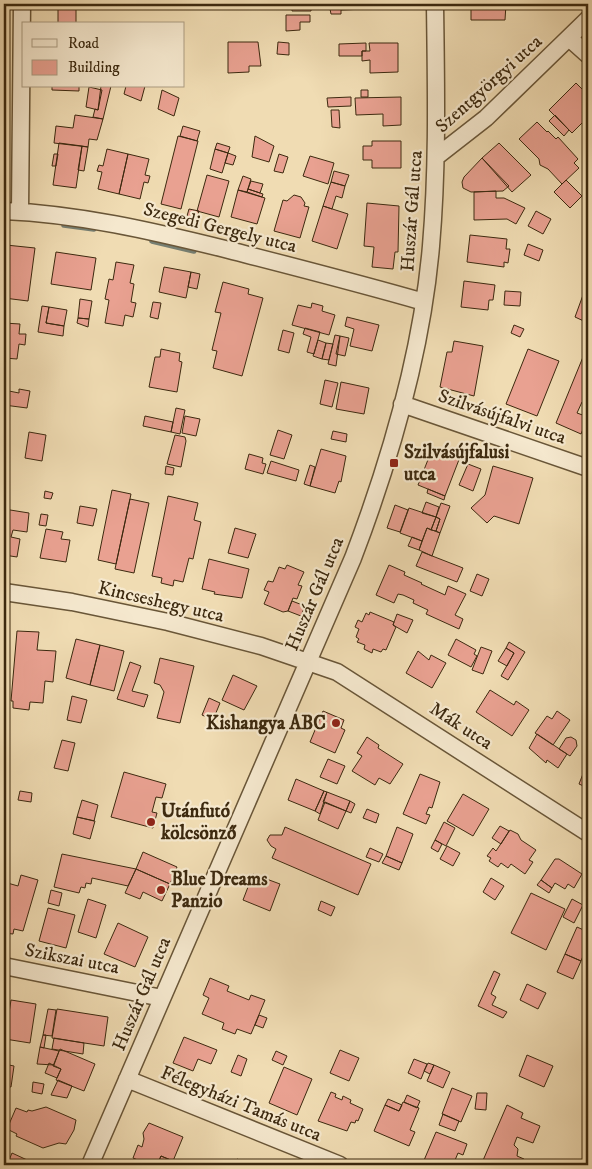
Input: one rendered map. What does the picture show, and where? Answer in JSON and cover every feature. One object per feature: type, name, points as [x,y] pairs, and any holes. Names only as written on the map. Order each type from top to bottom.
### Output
[{"type":"street","points":[[12,211],[22,4]]},
{"type":"street","name":"Huszár Gál utca","points":[[90,1165],[353,558],[371,510],[402,404],[424,302],[431,247],[436,157],[435,4]]},
{"type":"street","name":"Szentgyörgyi utca","points":[[436,157],[486,118],[588,19]]},
{"type":"street","points":[[569,38],[588,55]]},
{"type":"street","name":"Szegedi Gergely utca","points":[[12,211],[56,214],[133,228],[309,270],[424,302]]},
{"type":"street","name":"Szilvásújfalvi utca","points":[[402,404],[588,468]]},
{"type":"street","name":"Kincseshegy utca","points":[[4,592],[72,602],[168,622],[308,661]]},
{"type":"street","name":"Mák utca","points":[[308,661],[347,677],[588,833]]},
{"type":"street","name":"Szikszai utca","points":[[4,966],[162,998]]},
{"type":"street","name":"Félegyházi Tamás utca","points":[[127,1079],[340,1165]]},
{"type":"building","points":[[58,4],[76,4],[76,22],[58,22]]},
{"type":"building","points":[[292,4],[311,4],[311,11],[292,11]]},
{"type":"building","points":[[329,4],[367,4],[367,9],[341,10],[341,14],[331,14]]},
{"type":"building","points":[[471,4],[506,4],[505,20],[471,20]]},
{"type":"building","points":[[286,15],[310,15],[310,22],[300,22],[300,30],[286,31]]},
{"type":"building","points":[[228,42],[258,42],[261,66],[249,66],[249,72],[228,73]]},
{"type":"building","points":[[278,42],[289,43],[289,55],[277,54]]},
{"type":"building","points":[[366,43],[366,51],[362,51],[362,56],[339,56],[339,44]]},
{"type":"building","points":[[369,43],[398,43],[398,72],[370,73],[370,60],[362,61],[362,51],[370,51]]},
{"type":"building","points":[[576,83],[586,93],[586,106],[583,109],[588,117],[572,133],[549,110]]},
{"type":"building","points":[[52,88],[79,88],[79,91],[52,90]]},
{"type":"building","points":[[89,88],[102,90],[98,110],[86,107]]},
{"type":"building","points":[[101,88],[111,88],[103,119],[93,117],[95,109],[98,110]]},
{"type":"building","points":[[126,88],[144,88],[141,101],[124,94]]},
{"type":"building","points":[[162,90],[179,98],[174,116],[158,109]]},
{"type":"building","points":[[361,90],[368,90],[368,97],[361,97]]},
{"type":"building","points":[[351,97],[351,106],[328,107],[327,98]]},
{"type":"building","points":[[401,97],[401,125],[383,126],[383,114],[356,115],[355,98]]},
{"type":"building","points":[[331,110],[339,110],[340,128],[332,127]]},
{"type":"building","points":[[75,115],[103,119],[97,140],[89,139],[88,147],[54,143],[56,126],[73,128]]},
{"type":"building","points":[[555,115],[569,130],[564,136],[549,121]]},
{"type":"building","points":[[537,122],[556,139],[558,137],[578,159],[574,163],[579,168],[562,184],[548,169],[540,165],[539,159],[519,139]]},
{"type":"building","points":[[183,126],[200,131],[197,141],[180,136]]},
{"type":"building","points":[[178,136],[198,141],[181,209],[161,204]]},
{"type":"building","points":[[255,136],[274,146],[269,162],[252,157]]},
{"type":"building","points":[[372,141],[401,141],[401,168],[372,168],[372,160],[363,160],[363,146],[372,146]]},
{"type":"building","points":[[59,143],[82,146],[76,188],[53,185]]},
{"type":"building","points":[[217,143],[230,147],[228,153],[215,149]]},
{"type":"building","points":[[499,143],[531,175],[512,192],[482,158]]},
{"type":"building","points":[[82,146],[88,147],[84,171],[78,170]]},
{"type":"building","points":[[107,149],[128,154],[119,194],[98,189],[102,172],[97,171],[99,165],[103,166]]},
{"type":"building","points":[[215,149],[228,153],[222,173],[210,169]]},
{"type":"building","points":[[228,153],[236,156],[233,165],[225,163]]},
{"type":"building","points":[[54,154],[58,154],[56,166],[52,166]]},
{"type":"building","points":[[128,154],[149,159],[145,175],[150,176],[148,183],[144,182],[140,199],[119,194]]},
{"type":"building","points":[[279,154],[288,157],[283,173],[274,171]]},
{"type":"building","points":[[310,156],[334,163],[328,184],[303,176]]},
{"type":"building","points":[[482,158],[509,186],[503,191],[471,192],[463,188],[462,182],[464,177]]},
{"type":"building","points":[[334,171],[349,175],[345,186],[331,182]]},
{"type":"building","points":[[207,175],[229,181],[219,217],[197,211]]},
{"type":"building","points":[[243,176],[251,179],[247,192],[238,190]]},
{"type":"building","points":[[566,180],[582,196],[570,208],[554,192]]},
{"type":"building","points":[[251,181],[263,184],[260,193],[248,189]]},
{"type":"building","points":[[331,182],[345,186],[342,198],[336,196],[332,209],[323,206]]},
{"type":"building","points":[[248,189],[263,194],[262,197],[247,192]]},
{"type":"building","points":[[238,190],[265,198],[257,224],[231,217]]},
{"type":"building","points":[[496,191],[496,198],[504,198],[525,208],[516,224],[507,219],[474,220],[474,192]]},
{"type":"building","points":[[294,195],[301,197],[305,203],[304,206],[309,207],[300,238],[274,231],[283,200],[287,201]]},
{"type":"building","points":[[367,203],[399,206],[398,252],[395,252],[393,269],[372,267],[374,247],[364,246]]},
{"type":"building","points":[[323,206],[348,214],[337,249],[312,241]]},
{"type":"building","points":[[189,209],[199,211],[195,226],[185,223]]},
{"type":"building","points":[[536,211],[551,219],[543,234],[528,226]]},
{"type":"building","points":[[470,235],[507,239],[506,249],[510,249],[508,263],[504,262],[504,267],[467,262]]},
{"type":"building","points":[[528,244],[543,250],[539,261],[524,255]]},
{"type":"building","points":[[6,245],[35,248],[28,301],[4,298]]},
{"type":"building","points":[[56,252],[96,258],[91,290],[51,284]]},
{"type":"building","points":[[116,262],[134,265],[130,283],[134,284],[131,302],[136,303],[133,317],[125,315],[123,326],[105,323],[109,300],[105,299],[109,279],[113,280]]},
{"type":"building","points":[[164,267],[191,272],[186,298],[159,292]]},
{"type":"building","points":[[191,272],[200,274],[197,289],[188,287]]},
{"type":"building","points":[[464,281],[495,285],[493,300],[489,300],[488,310],[461,307]]},
{"type":"building","points":[[223,282],[249,289],[248,294],[263,298],[242,376],[213,368],[217,351],[212,350],[221,313],[215,312]]},
{"type":"building","points":[[505,291],[521,292],[520,306],[504,305]]},
{"type":"building","points":[[583,295],[588,297],[588,323],[575,317]]},
{"type":"building","points":[[80,299],[92,301],[89,319],[78,318]]},
{"type":"building","points":[[153,302],[161,303],[158,319],[150,317]]},
{"type":"building","points":[[312,303],[323,306],[322,311],[335,315],[329,335],[292,325],[298,305],[311,308]]},
{"type":"building","points":[[42,306],[49,307],[46,323],[64,326],[63,336],[38,332]]},
{"type":"building","points":[[49,307],[67,310],[64,326],[46,323]]},
{"type":"building","points":[[347,317],[379,325],[372,351],[350,346],[354,329],[345,326]]},
{"type":"building","points":[[78,318],[89,319],[88,327],[77,323]]},
{"type":"building","points":[[4,323],[20,324],[19,334],[26,334],[25,345],[19,344],[17,359],[4,358]]},
{"type":"building","points":[[514,325],[524,329],[520,337],[511,333]]},
{"type":"building","points":[[305,328],[320,332],[314,354],[307,352],[311,337],[303,334]]},
{"type":"building","points":[[283,330],[294,333],[289,353],[278,350]]},
{"type":"building","points":[[335,335],[340,336],[336,366],[328,364]]},
{"type":"building","points":[[340,336],[349,338],[345,356],[336,354]]},
{"type":"building","points":[[318,340],[326,343],[322,359],[313,356]]},
{"type":"building","points":[[454,341],[483,346],[474,396],[440,387],[447,352],[452,352]]},
{"type":"building","points":[[326,343],[333,344],[329,360],[322,359]]},
{"type":"building","points":[[161,349],[180,353],[179,361],[182,362],[177,392],[149,387],[155,357],[160,357]]},
{"type":"building","points":[[528,349],[559,361],[537,416],[506,404]]},
{"type":"building","points":[[583,357],[588,359],[588,405],[582,402],[577,413],[588,417],[581,434],[556,423]]},
{"type":"building","points":[[325,380],[338,383],[332,407],[320,404]]},
{"type":"building","points":[[341,382],[369,388],[364,414],[336,409]]},
{"type":"building","points":[[19,389],[30,391],[27,408],[4,405],[4,394],[9,395],[9,391],[19,393]]},
{"type":"building","points":[[176,408],[185,410],[180,434],[171,432]]},
{"type":"building","points":[[145,416],[173,422],[171,432],[143,426]]},
{"type":"building","points":[[185,416],[200,419],[196,436],[182,433]]},
{"type":"building","points":[[278,430],[292,435],[284,459],[270,455]]},
{"type":"building","points":[[333,431],[347,434],[346,442],[331,439]]},
{"type":"building","points":[[29,432],[46,435],[42,461],[25,458]]},
{"type":"building","points":[[175,435],[185,437],[186,441],[181,467],[167,464]]},
{"type":"building","points":[[433,447],[460,457],[445,496],[418,485]]},
{"type":"building","points":[[321,449],[346,456],[341,482],[339,481],[335,493],[310,486]]},
{"type":"building","points":[[249,454],[263,458],[262,463],[266,464],[263,474],[245,469]]},
{"type":"building","points":[[271,461],[299,470],[296,481],[267,473]]},
{"type":"building","points":[[468,464],[481,469],[473,491],[459,485]]},
{"type":"building","points":[[310,465],[315,467],[310,486],[304,484]]},
{"type":"building","points":[[166,466],[174,468],[173,475],[165,474]]},
{"type":"building","points":[[493,466],[533,478],[519,524],[494,516],[487,523],[471,508],[485,495]]},
{"type":"building","points":[[428,489],[445,496],[444,500],[427,493]]},
{"type":"building","points":[[112,490],[131,494],[116,564],[98,560]]},
{"type":"building","points":[[45,491],[53,493],[51,499],[44,498]]},
{"type":"building","points":[[168,496],[198,503],[194,520],[201,522],[193,559],[189,558],[183,582],[174,580],[173,586],[161,583],[162,578],[152,576]]},
{"type":"building","points":[[130,499],[149,503],[134,573],[115,569]]},
{"type":"building","points":[[426,502],[439,507],[436,517],[422,513]]},
{"type":"building","points":[[441,503],[450,506],[440,533],[436,531],[440,519],[436,517]]},
{"type":"building","points":[[395,505],[408,510],[400,532],[387,528]]},
{"type":"building","points":[[80,506],[97,509],[93,526],[77,523]]},
{"type":"building","points":[[409,508],[436,517],[431,530],[427,528],[422,541],[400,533]]},
{"type":"building","points":[[4,509],[29,513],[27,532],[13,530],[11,537],[20,539],[17,557],[4,555]]},
{"type":"building","points":[[41,514],[48,515],[46,526],[39,525]]},
{"type":"building","points":[[436,517],[440,519],[436,531],[431,530]]},
{"type":"building","points":[[235,528],[256,534],[248,558],[228,553]]},
{"type":"building","points":[[427,528],[440,533],[432,556],[419,550]]},
{"type":"building","points":[[46,529],[63,532],[61,539],[70,540],[66,562],[40,558]]},
{"type":"building","points":[[412,537],[422,541],[419,550],[408,546]]},
{"type":"building","points":[[422,552],[463,568],[457,582],[416,566]]},
{"type":"building","points":[[209,559],[249,569],[242,598],[214,594],[215,592],[202,589]]},
{"type":"building","points":[[287,565],[304,572],[298,585],[302,586],[297,599],[293,598],[288,611],[283,612],[264,604],[269,592],[264,590],[268,581],[273,582],[279,567],[285,569]]},
{"type":"building","points":[[389,565],[405,572],[404,575],[445,595],[448,586],[466,594],[455,615],[463,619],[459,629],[426,614],[428,610],[413,603],[414,600],[403,595],[398,594],[394,603],[376,595]]},
{"type":"building","points":[[477,574],[489,579],[482,596],[470,591]]},
{"type":"building","points":[[292,601],[305,606],[301,616],[288,611]]},
{"type":"building","points":[[370,612],[394,622],[393,625],[396,627],[386,650],[383,649],[381,652],[373,649],[372,653],[364,649],[365,645],[357,642],[359,639],[356,637],[359,629],[355,627],[358,620],[362,622],[366,613],[369,615]]},
{"type":"building","points":[[397,614],[413,620],[407,633],[393,625]]},
{"type":"building","points":[[17,631],[39,632],[37,650],[56,651],[53,682],[45,681],[43,703],[30,702],[29,710],[13,708],[13,701],[11,701]]},
{"type":"building","points":[[76,639],[100,645],[90,685],[66,678]]},
{"type":"building","points":[[456,639],[476,650],[474,654],[477,656],[471,667],[448,655]]},
{"type":"building","points":[[509,642],[525,652],[508,680],[501,676],[514,653],[506,648]]},
{"type":"building","points":[[100,645],[124,651],[114,691],[90,685]]},
{"type":"building","points":[[481,647],[492,651],[483,674],[472,670]]},
{"type":"building","points":[[506,648],[514,653],[507,666],[498,661]]},
{"type":"building","points":[[418,651],[429,660],[431,655],[446,663],[432,688],[406,673]]},
{"type":"building","points":[[160,658],[194,666],[180,723],[157,718],[164,692],[160,685],[154,683]]},
{"type":"building","points":[[130,662],[141,666],[132,691],[148,695],[144,707],[117,699]]},
{"type":"building","points":[[233,675],[257,686],[244,710],[222,700]]},
{"type":"building","points":[[490,690],[514,705],[516,701],[529,710],[512,736],[476,712]]},
{"type":"building","points":[[72,696],[87,700],[81,723],[67,720]]},
{"type":"building","points":[[209,698],[220,703],[213,720],[202,715]]},
{"type":"building","points":[[323,711],[344,720],[341,728],[345,730],[335,753],[310,742]]},
{"type":"building","points":[[557,711],[570,720],[553,745],[535,733],[547,716],[552,719]]},
{"type":"building","points":[[537,734],[567,754],[558,768],[547,760],[546,763],[529,748]]},
{"type":"building","points":[[367,737],[379,745],[378,748],[403,764],[390,784],[379,778],[375,785],[352,771],[362,756],[357,753]]},
{"type":"building","points":[[571,737],[576,740],[577,746],[570,756],[559,749],[566,738]]},
{"type":"building","points":[[62,740],[75,743],[68,771],[54,768]]},
{"type":"building","points":[[328,759],[345,766],[337,784],[320,777]]},
{"type":"building","points":[[588,761],[588,788],[579,784]]},
{"type":"building","points":[[124,772],[166,784],[162,798],[156,797],[152,812],[157,813],[153,828],[111,817]]},
{"type":"building","points":[[420,774],[440,782],[432,808],[429,807],[426,814],[430,815],[426,824],[403,814]]},
{"type":"building","points":[[296,779],[324,791],[315,811],[288,800]]},
{"type":"building","points":[[20,791],[32,793],[31,802],[18,800]]},
{"type":"building","points":[[324,791],[327,792],[320,814],[315,811]]},
{"type":"building","points":[[327,792],[350,801],[346,811],[323,802]]},
{"type":"building","points":[[463,794],[489,809],[473,836],[447,821]]},
{"type":"building","points":[[82,800],[98,805],[94,821],[77,817]]},
{"type":"building","points":[[350,801],[355,804],[351,813],[346,811]]},
{"type":"building","points":[[325,802],[346,811],[338,829],[318,820]]},
{"type":"building","points":[[367,809],[379,814],[376,823],[363,818]]},
{"type":"building","points":[[77,817],[95,821],[90,839],[73,834]]},
{"type":"building","points":[[444,822],[455,828],[446,846],[435,840]]},
{"type":"building","points":[[500,826],[509,831],[501,844],[492,838]]},
{"type":"building","points":[[285,827],[371,864],[358,895],[272,858],[276,849],[267,840],[270,835],[282,835]]},
{"type":"building","points":[[397,827],[413,834],[402,863],[386,856]]},
{"type":"building","points":[[510,830],[518,834],[521,840],[536,850],[529,860],[533,862],[525,874],[511,864],[508,868],[501,863],[498,867],[489,861],[491,858],[487,856],[493,848],[496,851]]},
{"type":"building","points":[[435,840],[442,844],[438,852],[431,848]]},
{"type":"building","points":[[447,846],[460,853],[453,866],[440,859]]},
{"type":"building","points":[[370,848],[383,854],[379,862],[366,857]]},
{"type":"building","points":[[143,852],[177,867],[170,884],[136,869]]},
{"type":"building","points":[[62,854],[136,869],[128,886],[92,878],[91,884],[86,883],[85,888],[81,887],[79,893],[54,887]]},
{"type":"building","points":[[386,856],[402,863],[399,870],[382,863]]},
{"type":"building","points":[[555,859],[559,859],[582,874],[574,888],[568,884],[565,889],[555,883],[552,888],[541,880]]},
{"type":"building","points":[[136,869],[170,884],[162,901],[143,892],[140,899],[125,893]]},
{"type":"building","points":[[253,874],[280,884],[270,911],[243,900]]},
{"type":"building","points":[[21,875],[38,880],[23,931],[14,929],[13,934],[4,933],[4,882],[18,886]]},
{"type":"building","points":[[491,878],[504,886],[495,900],[483,892]]},
{"type":"building","points":[[541,880],[552,888],[549,893],[537,885]]},
{"type":"building","points":[[51,890],[62,893],[59,906],[48,903]]},
{"type":"building","points":[[531,893],[565,909],[546,950],[511,933]]},
{"type":"building","points":[[88,899],[106,905],[96,938],[78,932]]},
{"type":"building","points":[[572,899],[583,905],[574,923],[563,917]]},
{"type":"building","points":[[321,901],[335,907],[331,916],[318,910]]},
{"type":"building","points":[[48,908],[75,915],[66,948],[39,941]]},
{"type":"building","points":[[118,923],[148,937],[135,967],[104,954]]},
{"type":"building","points":[[577,927],[588,932],[588,944],[581,961],[565,954]]},
{"type":"building","points":[[565,954],[581,961],[573,979],[557,972]]},
{"type":"building","points":[[494,971],[500,974],[491,994],[496,997],[492,1005],[507,1012],[503,1018],[478,1006]]},
{"type":"building","points":[[210,978],[229,986],[227,991],[249,1000],[251,995],[265,1000],[251,1034],[237,1029],[235,1034],[222,1029],[224,1023],[202,1014],[209,998],[203,995]]},
{"type":"building","points":[[527,984],[546,993],[538,1009],[520,1000]]},
{"type":"building","points":[[11,1000],[36,1004],[30,1043],[5,1039]]},
{"type":"building","points":[[48,1009],[56,1010],[52,1036],[43,1035]]},
{"type":"building","points":[[57,1009],[108,1017],[104,1046],[52,1038]]},
{"type":"building","points":[[259,1015],[267,1018],[263,1028],[255,1025]]},
{"type":"building","points":[[43,1035],[46,1035],[44,1048],[40,1047]]},
{"type":"building","points":[[184,1037],[217,1050],[211,1064],[198,1059],[193,1071],[173,1063]]},
{"type":"building","points":[[54,1038],[84,1043],[83,1054],[52,1049]]},
{"type":"building","points":[[40,1047],[59,1051],[54,1065],[37,1064]]},
{"type":"building","points":[[60,1049],[95,1064],[84,1091],[56,1080],[61,1069],[53,1066]]},
{"type":"building","points":[[340,1050],[359,1058],[349,1081],[330,1073]]},
{"type":"building","points":[[276,1051],[287,1056],[283,1065],[272,1060]]},
{"type":"building","points":[[238,1055],[247,1059],[241,1076],[231,1072]]},
{"type":"building","points":[[527,1055],[553,1066],[544,1087],[519,1076]]},
{"type":"building","points":[[414,1059],[427,1064],[421,1079],[408,1073]]},
{"type":"building","points":[[49,1063],[61,1069],[57,1078],[45,1073]]},
{"type":"building","points":[[428,1063],[434,1065],[430,1074],[424,1071]]},
{"type":"building","points":[[4,1064],[14,1066],[11,1087],[4,1086]]},
{"type":"building","points":[[434,1065],[450,1072],[443,1088],[427,1081]]},
{"type":"building","points":[[284,1067],[312,1079],[297,1115],[269,1103]]},
{"type":"building","points":[[58,1080],[72,1086],[67,1098],[51,1095]]},
{"type":"building","points":[[33,1082],[44,1084],[42,1094],[32,1092]]},
{"type":"building","points":[[452,1088],[472,1096],[461,1122],[442,1114]]},
{"type":"building","points":[[331,1092],[336,1094],[335,1097],[342,1100],[343,1096],[351,1100],[350,1103],[363,1109],[358,1121],[356,1120],[355,1123],[351,1122],[347,1131],[318,1121]]},
{"type":"building","points":[[477,1093],[487,1093],[486,1110],[475,1109]]},
{"type":"building","points":[[407,1095],[420,1101],[417,1108],[404,1102]]},
{"type":"building","points":[[388,1099],[402,1105],[399,1111],[385,1105]]},
{"type":"building","points":[[403,1102],[419,1108],[410,1130],[415,1132],[409,1146],[374,1131],[385,1105],[399,1111]]},
{"type":"building","points":[[507,1105],[523,1113],[521,1118],[540,1126],[533,1143],[517,1137],[514,1145],[518,1149],[517,1156],[524,1159],[521,1165],[481,1165]]},
{"type":"building","points":[[46,1107],[76,1120],[74,1130],[66,1144],[59,1143],[43,1148],[16,1136],[17,1134],[7,1129],[16,1108],[27,1112],[28,1110],[32,1111]]},
{"type":"building","points":[[443,1114],[459,1121],[455,1131],[439,1125]]},
{"type":"building","points":[[149,1123],[183,1137],[173,1161],[161,1156],[157,1165],[150,1165],[133,1158],[138,1145],[142,1147],[143,1133]]},
{"type":"building","points":[[436,1132],[467,1144],[463,1155],[458,1153],[453,1165],[422,1165]]},
{"type":"building","points":[[12,1153],[38,1165],[7,1165]]},
{"type":"building","points":[[161,1156],[173,1161],[172,1165],[157,1165]]},
{"type":"building","points":[[237,1159],[251,1165],[235,1165]]},
{"type":"waterway","points":[[64,225],[94,229]]},
{"type":"waterway","points":[[152,241],[194,251]]},
{"type":"place","name":"Szilvásújfalusi utca","points":[[394,463]]},
{"type":"place","name":"Kishangya ABC","points":[[336,723]]},
{"type":"place","name":"Utánfutó kölcsönző","points":[[151,822]]},
{"type":"place","name":"Blue Dreams Panzio","points":[[161,890]]}]
